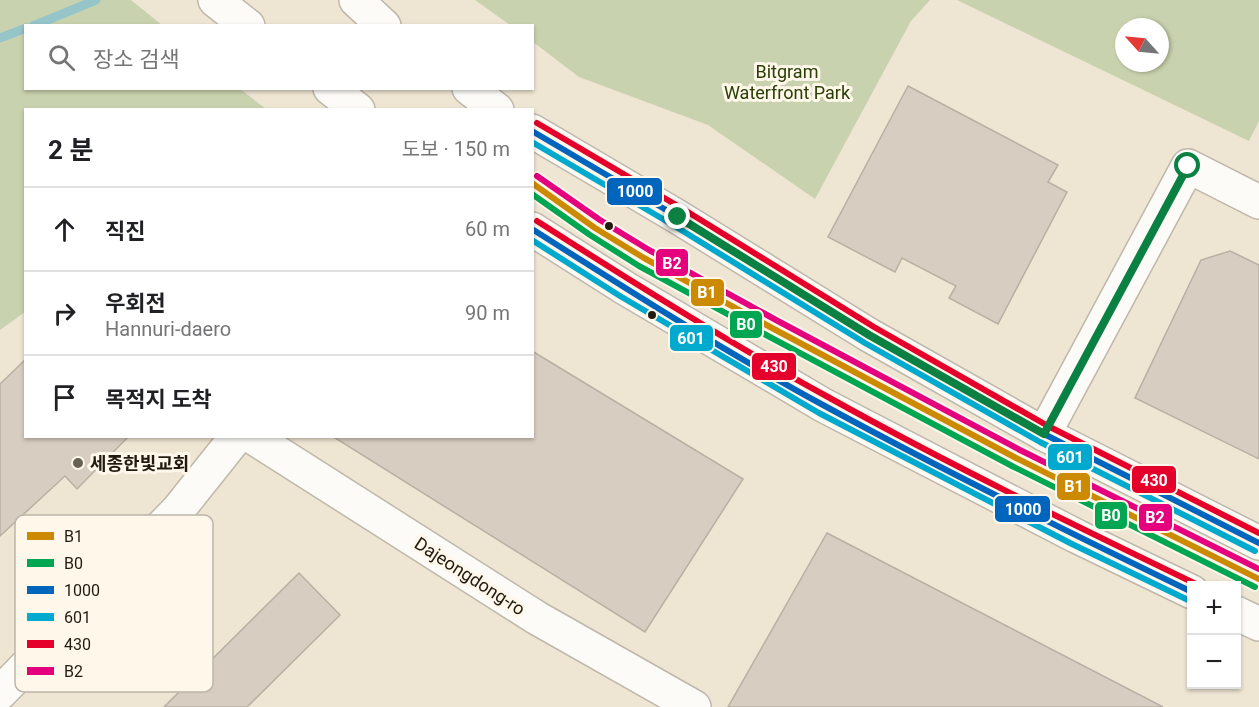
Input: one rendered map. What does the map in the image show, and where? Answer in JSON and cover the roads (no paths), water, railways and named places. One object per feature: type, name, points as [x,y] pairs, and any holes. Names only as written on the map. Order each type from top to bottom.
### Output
[{"type":"street","points":[[215,0],[245,24]]},
{"type":"street","points":[[356,0],[382,24]]},
{"type":"street","points":[[333,90],[355,108]]},
{"type":"street","points":[[472,90],[494,108]]},
{"type":"street","points":[[534,132],[678,217],[869,335],[1044,434],[1259,543]]},
{"type":"street","points":[[1044,434],[1188,166],[1259,202]]},
{"type":"street","points":[[534,230],[625,288],[823,405],[1076,537],[1187,590]]},
{"type":"street","points":[[173,515],[235,438]]},
{"type":"street","name":"Dajeongdong-ro","points":[[254,438],[537,618],[694,707]]},
{"type":"street","points":[[1241,615],[1259,624]]},
{"type":"street","points":[[0,693],[15,678]]},
{"type":"waterway","points":[[38,24],[96,0]]},
{"type":"waterway","points":[[0,38],[24,29]]},
{"type":"place","name":"세종한빛교회","points":[[78,463]]},
{"type":"park label","name":"Bitgram Waterfront Park","points":[[787,82]]}]
